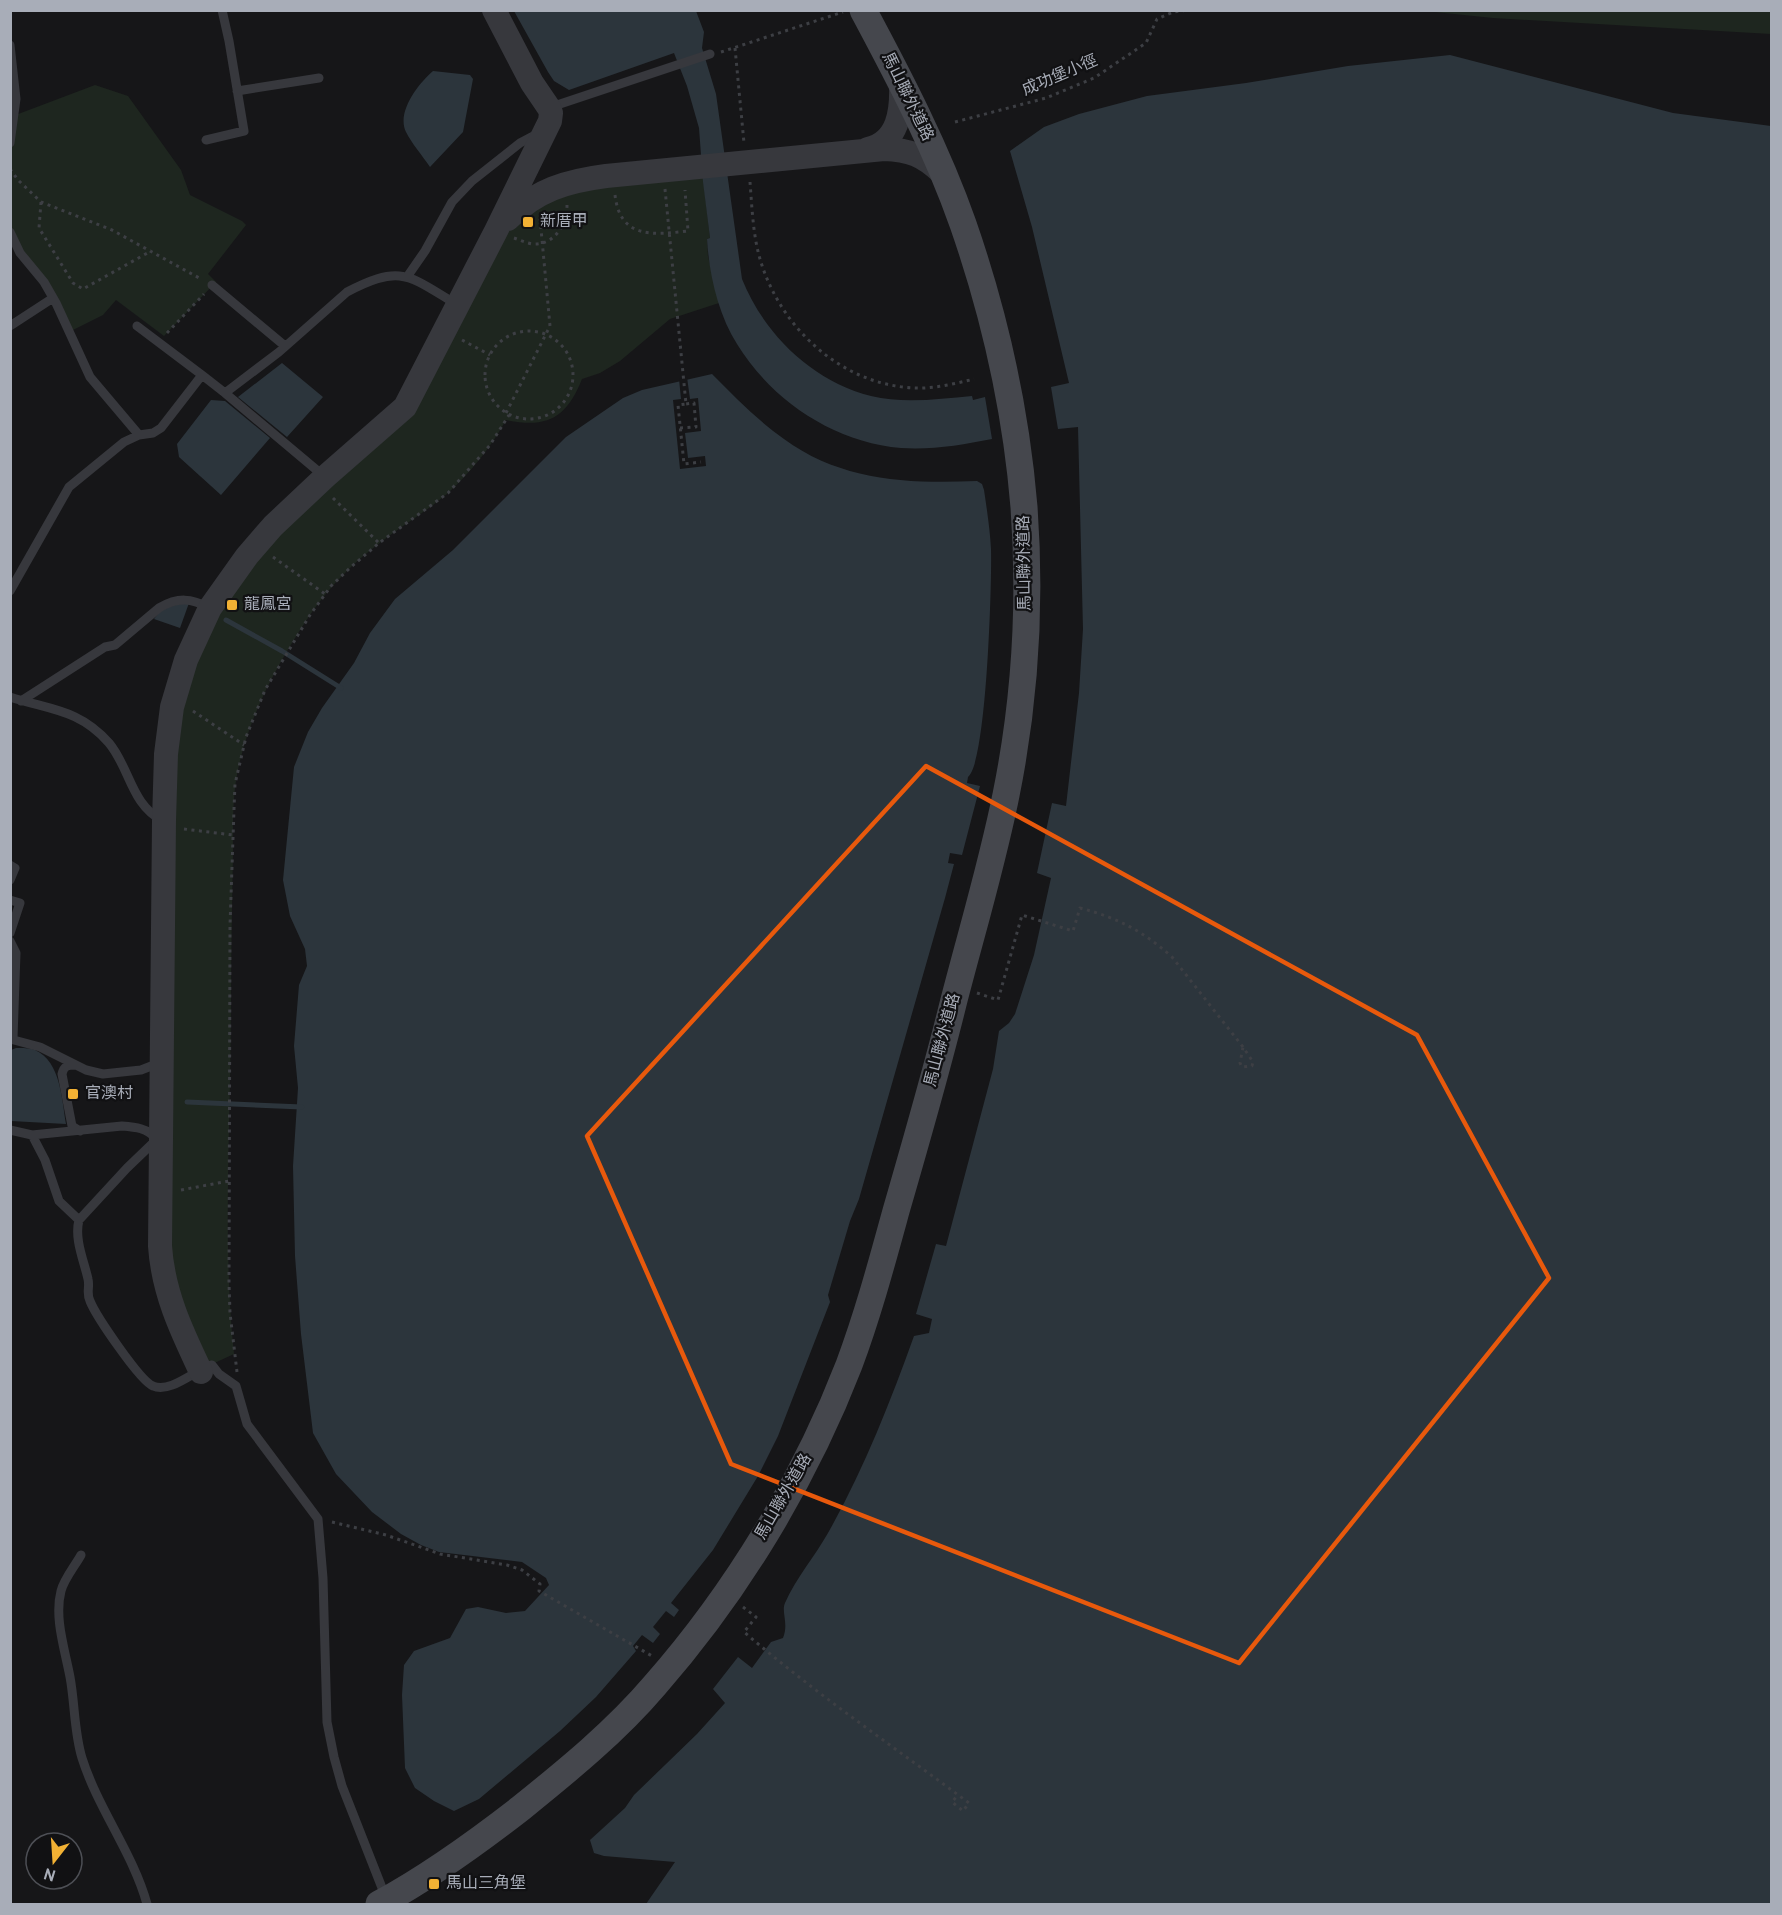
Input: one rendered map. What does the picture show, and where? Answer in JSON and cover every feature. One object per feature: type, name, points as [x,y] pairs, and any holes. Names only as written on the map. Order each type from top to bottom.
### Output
[{"type":"main road","name":"馬山聯外道路","points":[[383,1902],[457,1856],[554,1782],[655,1686],[725,1594],[786,1497],[830,1409],[859,1336],[947,1028],[998,833],[1016,739],[1025,656],[1026,545],[1020,467],[1011,401],[1000,350],[962,221],[918,119],[863,10]]},
{"type":"street","points":[[494,10],[536,89],[547,119],[502,233]]},
{"type":"street","points":[[859,151],[881,145],[896,128],[901,112],[901,84]]},
{"type":"street","points":[[201,1371],[175,1316],[162,1272],[159,1223],[170,825],[166,754],[172,707],[186,660],[210,608],[258,543],[327,485],[405,407],[458,306],[502,233],[527,201],[541,192],[562,184],[606,176],[699,168],[742,167],[859,151],[912,148],[917,144],[921,131],[918,119]]},
{"type":"street","points":[[897,149],[924,157],[942,173]]},
{"type":"lane","points":[[206,140],[244,131],[222,10]]},
{"type":"lane","points":[[10,45],[16,99],[10,143]]},
{"type":"lane","points":[[407,277],[425,251],[452,202],[472,181],[547,119],[673,66],[710,54]]},
{"type":"lane","points":[[237,91],[319,78]]},
{"type":"lane","points":[[10,232],[20,253],[44,282],[53,298],[90,377],[139,435]]},
{"type":"lane","points":[[225,393],[285,346],[347,292],[388,275],[398,274],[415,280],[458,306]]},
{"type":"lane","points":[[212,285],[285,346]]},
{"type":"lane","points":[[10,326],[53,298]]},
{"type":"lane","points":[[137,326],[225,393],[327,485]]},
{"type":"lane","points":[[10,591],[69,487],[124,442],[139,435],[153,433],[161,428],[202,375]]},
{"type":"lane","points":[[21,701],[105,647],[115,645],[167,603],[186,599],[210,608]]},
{"type":"lane","points":[[10,698],[71,714],[92,728],[115,751],[143,806],[154,816],[170,825]]},
{"type":"lane","points":[[10,865],[15,868],[10,880]]},
{"type":"lane","points":[[10,900],[20,903],[10,933]]},
{"type":"lane","points":[[10,941],[13,952],[12,1039],[40,1047],[86,1070],[103,1074],[141,1070],[157,1064],[162,1058]]},
{"type":"lane","points":[[75,1065],[68,1065],[62,1074],[72,1126],[81,1131]]},
{"type":"lane","points":[[10,1130],[32,1135],[122,1126],[134,1127],[153,1135],[160,1146]]},
{"type":"lane","points":[[32,1135],[45,1160],[59,1201],[79,1221]]},
{"type":"lane","points":[[160,1146],[153,1143],[79,1221],[78,1240],[89,1282],[87,1293],[91,1304],[119,1347],[147,1382],[154,1387],[163,1387],[213,1365],[219,1374],[236,1386],[247,1424],[318,1519],[323,1578],[327,1722],[342,1786],[383,1902]]},
{"type":"lane","points":[[81,1555],[61,1590],[59,1621],[72,1689],[75,1733],[86,1769],[140,1879],[147,1905]]},
{"type":"path","points":[[710,54],[735,48],[847,10]]},
{"type":"path","name":"成功堡小徑","points":[[955,122],[1046,98],[1094,78],[1146,43],[1157,19],[1173,12],[1188,10]]},
{"type":"path","points":[[735,48],[742,167],[759,257],[775,296],[791,320],[817,349],[853,372],[884,383],[924,388],[974,379]]},
{"type":"path","points":[[10,169],[41,202],[86,219],[151,251],[212,285],[164,336]]},
{"type":"path","points":[[664,181],[686,404]]},
{"type":"path","points":[[614,186],[618,211],[628,225],[645,233],[688,231],[684,190]]},
{"type":"path","points":[[41,202],[39,228],[73,283],[83,289],[151,251]]},
{"type":"path","points":[[502,233],[532,244],[542,242],[562,228],[567,203]]},
{"type":"path","points":[[234,1354],[230,1313],[231,925],[235,784],[244,745],[257,707],[297,637],[325,594],[379,543],[448,493],[490,446],[508,414],[550,326],[539,208]]},
{"type":"path","points":[[522,331],[546,335],[562,345],[570,358],[573,380],[566,400],[556,411],[543,417],[528,420],[508,414],[491,399],[485,385],[484,371],[490,355],[496,345],[508,336],[522,331]]},
{"type":"path","points":[[455,337],[490,355]]},
{"type":"path","points":[[680,428],[696,427],[694,403],[678,405],[680,428],[684,464],[701,462]]},
{"type":"path","points":[[327,485],[379,543]]},
{"type":"path","points":[[268,553],[325,594]]},
{"type":"path","points":[[185,705],[244,745]]},
{"type":"path","points":[[170,825],[233,835]]},
{"type":"path","points":[[1028,917],[1073,931],[1080,907],[1111,917],[1144,934],[1172,957],[1243,1047],[1253,1062],[1246,1068],[1239,1063],[1243,1047]]},
{"type":"path","points":[[967,991],[998,1000],[1022,915],[1073,931],[1080,908],[1129,925],[1158,945],[1172,957],[1243,1047]]},
{"type":"path","points":[[173,1191],[230,1181]]},
{"type":"path","points":[[318,1519],[386,1535],[440,1554],[487,1561],[522,1570],[540,1584],[539,1591],[656,1659]]},
{"type":"path","points":[[741,1605],[756,1617],[744,1632],[800,1678],[969,1803],[963,1811],[952,1802],[958,1795]]},
{"type":"highlighted area","points":[[926,766],[1417,1035],[1549,1278],[1239,1663],[731,1464],[587,1136]]},
{"type":"shaded area","points":[[514,11],[696,11],[704,32],[702,48],[716,94],[742,279],[763,318],[777,336],[810,367],[849,389],[871,396],[896,400],[972,396],[973,400],[985,397],[992,439],[924,448],[901,448],[876,444],[852,437],[807,415],[768,383],[751,365],[730,332],[712,280],[699,128],[687,86],[674,53],[569,90],[554,81]]},
{"type":"shaded area","points":[[1425,11],[1771,11],[1771,34],[1493,18]]},
{"type":"shaded area","points":[[1450,55],[1673,113],[1771,126],[1771,1904],[646,1904],[675,1862],[604,1856],[594,1853],[590,1840],[625,1808],[634,1795],[697,1734],[725,1703],[713,1689],[738,1657],[752,1668],[771,1642],[783,1638],[785,1603],[828,1533],[853,1485],[914,1336],[929,1333],[932,1319],[916,1314],[936,1244],[946,1246],[993,1069],[999,1031],[1015,1014],[1034,955],[1051,878],[1037,873],[1052,803],[1066,806],[1079,693],[1083,629],[1078,427],[1058,429],[1051,387],[1069,383],[1032,227],[1010,151],[1044,127],[1079,114],[1147,96],[1348,66]]},
{"type":"shaded area","points":[[433,71],[470,75],[473,79],[463,132],[430,167],[408,136],[404,116],[410,98]]},
{"type":"shaded area","points":[[95,85],[128,96],[181,170],[190,195],[246,225],[208,274],[216,282],[164,336],[116,300],[103,315],[69,332],[11,232],[10,143],[13,116]]},
{"type":"shaded area","points":[[702,168],[710,238],[707,239],[708,256],[719,303],[670,319],[620,361],[600,373],[582,379],[570,403],[554,417],[533,423],[506,420],[487,449],[456,485],[440,500],[362,558],[327,592],[279,665],[252,721],[237,773],[233,819],[228,1267],[234,1354],[208,1366],[168,1296],[166,754],[210,608],[373,434],[527,201]]},
{"type":"shaded area","points":[[282,363],[323,397],[287,437],[238,397]]},
{"type":"shaded area","points":[[712,374],[774,432],[806,453],[829,464],[876,477],[926,482],[977,481],[982,484],[991,549],[989,632],[980,740],[967,783],[980,786],[962,855],[950,853],[948,863],[954,864],[945,898],[859,1199],[850,1221],[828,1295],[830,1302],[778,1436],[758,1476],[713,1550],[671,1603],[679,1610],[674,1617],[666,1611],[653,1627],[660,1634],[653,1643],[642,1635],[633,1646],[636,1651],[596,1697],[560,1731],[479,1799],[454,1811],[415,1788],[405,1768],[402,1695],[404,1665],[414,1651],[450,1638],[466,1609],[478,1607],[506,1613],[525,1611],[549,1585],[546,1578],[522,1562],[439,1552],[401,1534],[372,1512],[336,1474],[313,1433],[301,1334],[295,1256],[293,1166],[298,1088],[294,1046],[299,985],[307,966],[305,949],[290,916],[283,880],[294,767],[308,732],[322,708],[354,663],[370,633],[395,599],[453,550],[566,437],[623,398],[642,390]]},
{"type":"shaded area","points":[[211,400],[225,401],[270,438],[221,495],[179,457],[177,444]]},
{"type":"shaded area","points":[[189,603],[180,628],[154,619],[165,609]]},
{"type":"shaded area","points":[[16,1048],[35,1050],[44,1055],[50,1063],[59,1082],[66,1124],[11,1121],[11,1050]]},
{"type":"pier","points":[[687,377],[690,399],[698,398],[701,431],[685,433],[688,458],[705,456],[706,466],[680,469],[673,400],[681,399],[679,379]]},
{"type":"waterway","points":[[226,620],[282,651],[341,688]]},
{"type":"waterway","points":[[187,1102],[302,1107]]},
{"type":"place","name":"新厝甲","points":[[528,222]]},
{"type":"place","name":"龍鳳宮","points":[[232,605]]},
{"type":"place","name":"官澳村","points":[[73,1094]]},
{"type":"place","name":"馬山三角堡","points":[[434,1884]]}]
